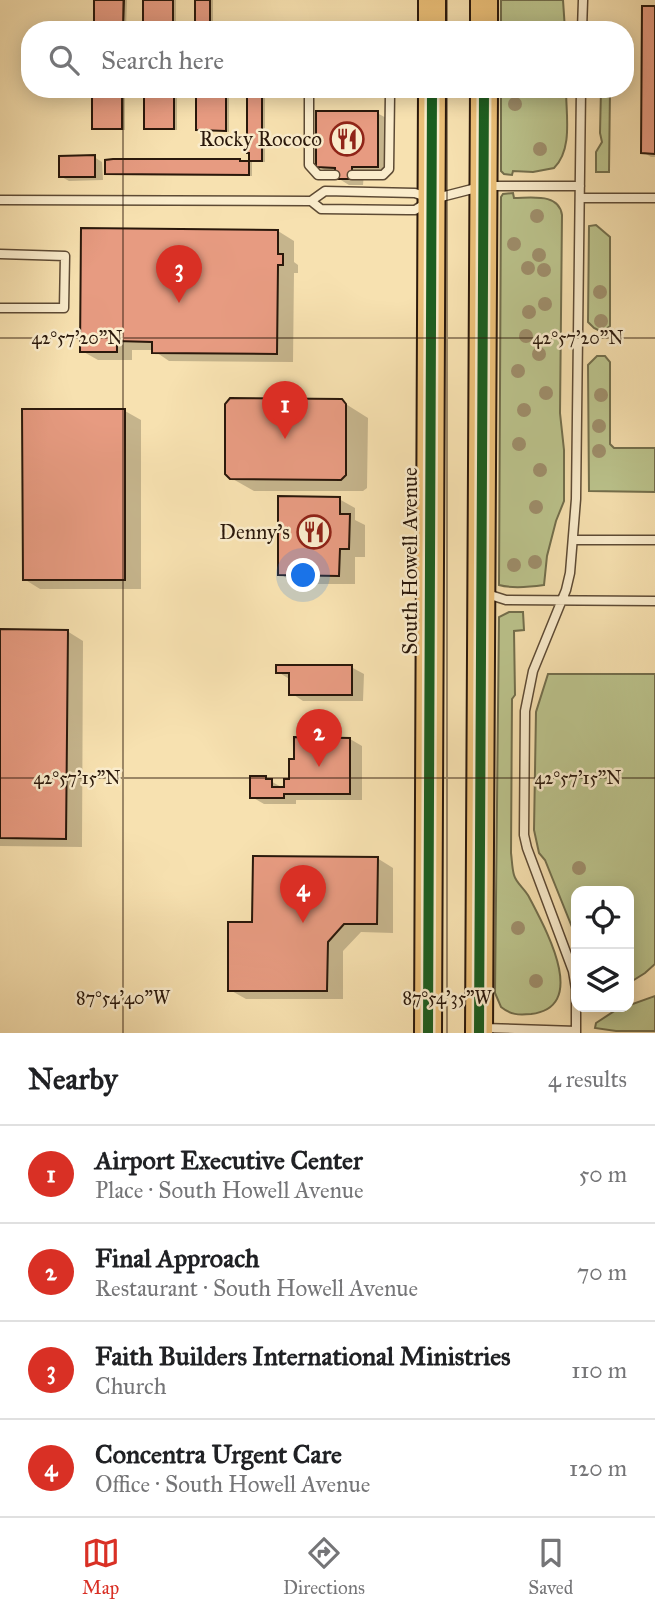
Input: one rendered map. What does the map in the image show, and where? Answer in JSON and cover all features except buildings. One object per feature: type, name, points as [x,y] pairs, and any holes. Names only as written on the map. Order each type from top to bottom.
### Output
[{"type":"main road","points":[[432,0],[432,21]]},
{"type":"main road","points":[[484,0],[484,21]]},
{"type":"main road","name":"South Howell Avenue","points":[[428,1033],[432,98]]},
{"type":"main road","points":[[480,1030],[484,98]]},
{"type":"lane","points":[[582,21],[583,0]]},
{"type":"lane","points":[[309,98],[309,165],[318,175],[335,175]]},
{"type":"lane","points":[[352,175],[383,175],[389,169],[390,98]]},
{"type":"lane","points":[[480,1030],[576,1032],[576,989],[573,971],[530,862],[524,835],[527,693],[533,671],[562,600],[573,540],[576,499],[581,98]]},
{"type":"lane","points":[[311,201],[321,209],[415,210],[432,200],[484,186],[580,186]]},
{"type":"lane","points":[[0,200],[311,201],[325,191],[415,193],[432,200]]},
{"type":"lane","points":[[580,198],[655,198]]},
{"type":"lane","points":[[0,254],[65,256],[64,308],[0,308]]},
{"type":"lane","points":[[573,540],[655,540]]},
{"type":"lane","points":[[482,593],[506,600],[655,601]]},
{"type":"green space","points":[[501,0],[563,0],[564,21],[501,21]]},
{"type":"green space","points":[[501,98],[566,98],[566,142],[554,168],[533,172],[513,171],[512,175],[501,171]]},
{"type":"green space","points":[[601,98],[610,98],[609,172],[596,172],[596,152],[602,142]]},
{"type":"green space","points":[[513,193],[514,198],[550,200],[560,208],[562,215],[560,413],[564,450],[564,501],[547,556],[544,585],[522,587],[499,585],[501,197],[503,194]]},
{"type":"green space","points":[[596,225],[610,237],[610,326],[602,332],[588,322],[589,226]]},
{"type":"green space","points":[[597,356],[605,356],[610,362],[610,444],[614,448],[655,448],[655,492],[589,491],[588,365]]},
{"type":"green space","points":[[509,612],[523,612],[524,630],[514,631],[512,867],[515,878],[529,897],[544,927],[558,964],[561,982],[558,997],[549,1008],[531,1014],[515,1014],[505,1010],[495,993],[499,617]]},
{"type":"green space","points":[[548,674],[655,674],[655,964],[634,980],[634,886],[571,886],[571,925],[545,860],[539,853],[534,830],[536,712]]},
{"type":"green space","points":[[655,996],[655,1031],[595,1028],[596,1023],[613,1012],[634,1012],[634,1004]]},
{"type":"cycle path","points":[[428,1033],[432,98]]},
{"type":"cycle path","points":[[479,1033],[484,98]]},
{"type":"place","name":"Rocky Rococo","points":[[347,139]]},
{"type":"place","name":"Faith Builders International Ministries","points":[[179,303]]},
{"type":"place","name":"Airport Executive Center","points":[[285,439]]},
{"type":"place","name":"Denny's","points":[[314,532]]},
{"type":"place","name":"Final Approach","points":[[319,767]]},
{"type":"place","name":"Concentra Urgent Care","points":[[303,923]]}]
